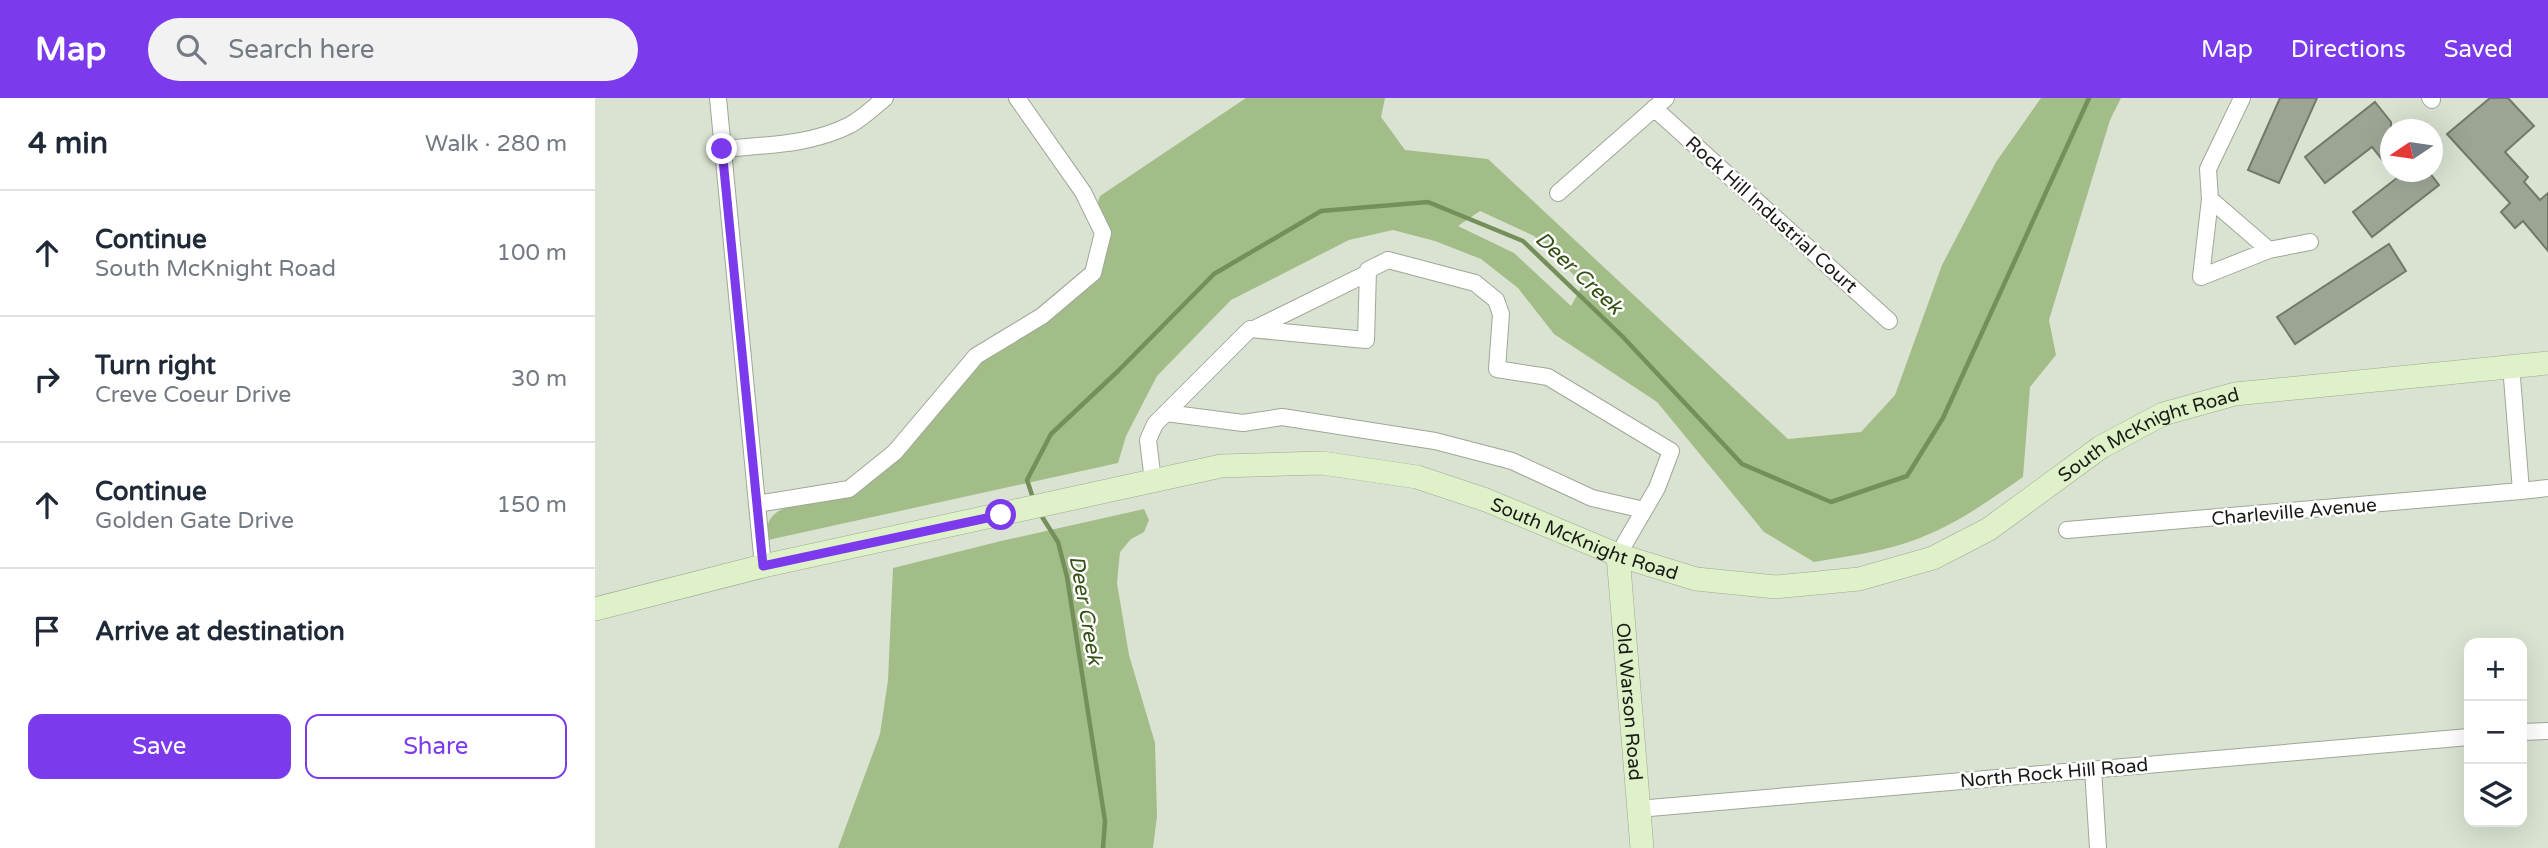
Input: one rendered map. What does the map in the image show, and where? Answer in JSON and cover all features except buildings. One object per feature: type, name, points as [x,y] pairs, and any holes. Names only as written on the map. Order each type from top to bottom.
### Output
[{"type":"main road","name":"South McKnight Road","points":[[595,609],[763,566],[1221,466],[1322,463],[1417,477],[1486,500],[1618,555],[1696,579],[1776,587],[1859,579],[1933,558],[1989,529],[2101,447],[2163,415],[2235,394],[2548,363]]},
{"type":"main road","name":"Old Warson Road","points":[[1618,555],[1642,848]]},
{"type":"street","points":[[718,98],[763,566]]},
{"type":"street","points":[[722,149],[799,141],[826,135],[853,124],[885,98]]},
{"type":"street","points":[[757,504],[849,489],[895,452],[976,356],[1042,316],[1093,273],[1103,233],[1083,192],[1017,98]]},
{"type":"street","points":[[2242,98],[2208,170],[2210,199],[2201,276],[2269,250],[2310,242]]},
{"type":"street","name":"Rock Hill Industrial Court","points":[[1558,194],[1660,103],[1889,321]]},
{"type":"street","points":[[2210,199],[2269,250]]},
{"type":"street","points":[[1254,329],[1366,340],[1368,270],[1388,260],[1475,282],[1496,300],[1501,314],[1497,369],[1548,377],[1671,451],[1657,488],[1618,555]]},
{"type":"street","points":[[1153,481],[1148,440],[1155,424],[1251,329],[1368,273]]},
{"type":"street","points":[[2511,365],[2521,491]]},
{"type":"street","points":[[1166,413],[1243,423],[1282,417],[1435,440],[1512,461],[1592,498],[1644,510]]},
{"type":"street","name":"Charleville Avenue","points":[[2067,530],[2548,488]]},
{"type":"street","points":[[2527,732],[2548,730]]},
{"type":"street","name":"North Rock Hill Road","points":[[1638,809],[2464,737]]},
{"type":"street","points":[[2093,769],[2098,848]]},
{"type":"green space","points":[[1246,98],[1385,98],[1381,117],[1405,150],[1488,159],[1788,439],[1861,432],[1895,395],[1942,265],[1996,162],[2041,98],[2121,98],[2110,120],[2049,320],[2056,355],[2030,387],[2023,477],[1961,518],[1907,543],[1814,562],[1764,532],[1657,402],[1554,334],[1518,288],[1481,259],[1435,241],[1393,230],[1349,240],[1231,300],[1157,376],[1126,436],[1118,463],[768,540],[768,523],[782,509],[836,498],[879,475],[973,367],[1102,266],[1108,237],[1098,202],[1100,196]],"holes":[[[1480,211],[1534,236],[1583,284],[1571,306],[1514,253],[1458,226]]]},
{"type":"green space","points":[[1144,509],[1149,520],[1144,532],[1131,539],[1120,552],[1117,583],[1129,655],[1155,743],[1157,816],[1153,848],[838,848],[880,734],[888,680],[893,568]]},
{"type":"waterway","name":"Deer Creek","points":[[1034,501],[1027,480],[1051,434],[1214,274],[1321,211],[1428,202],[1523,241],[1622,336],[1742,464],[1831,502],[1907,476],[1943,418],[2089,98]]},
{"type":"waterway","name":"Deer Creek","points":[[1039,512],[1058,542],[1067,577],[1105,821],[1103,848]]},
{"type":"route","points":[[722,149],[763,566],[1001,515]]}]
